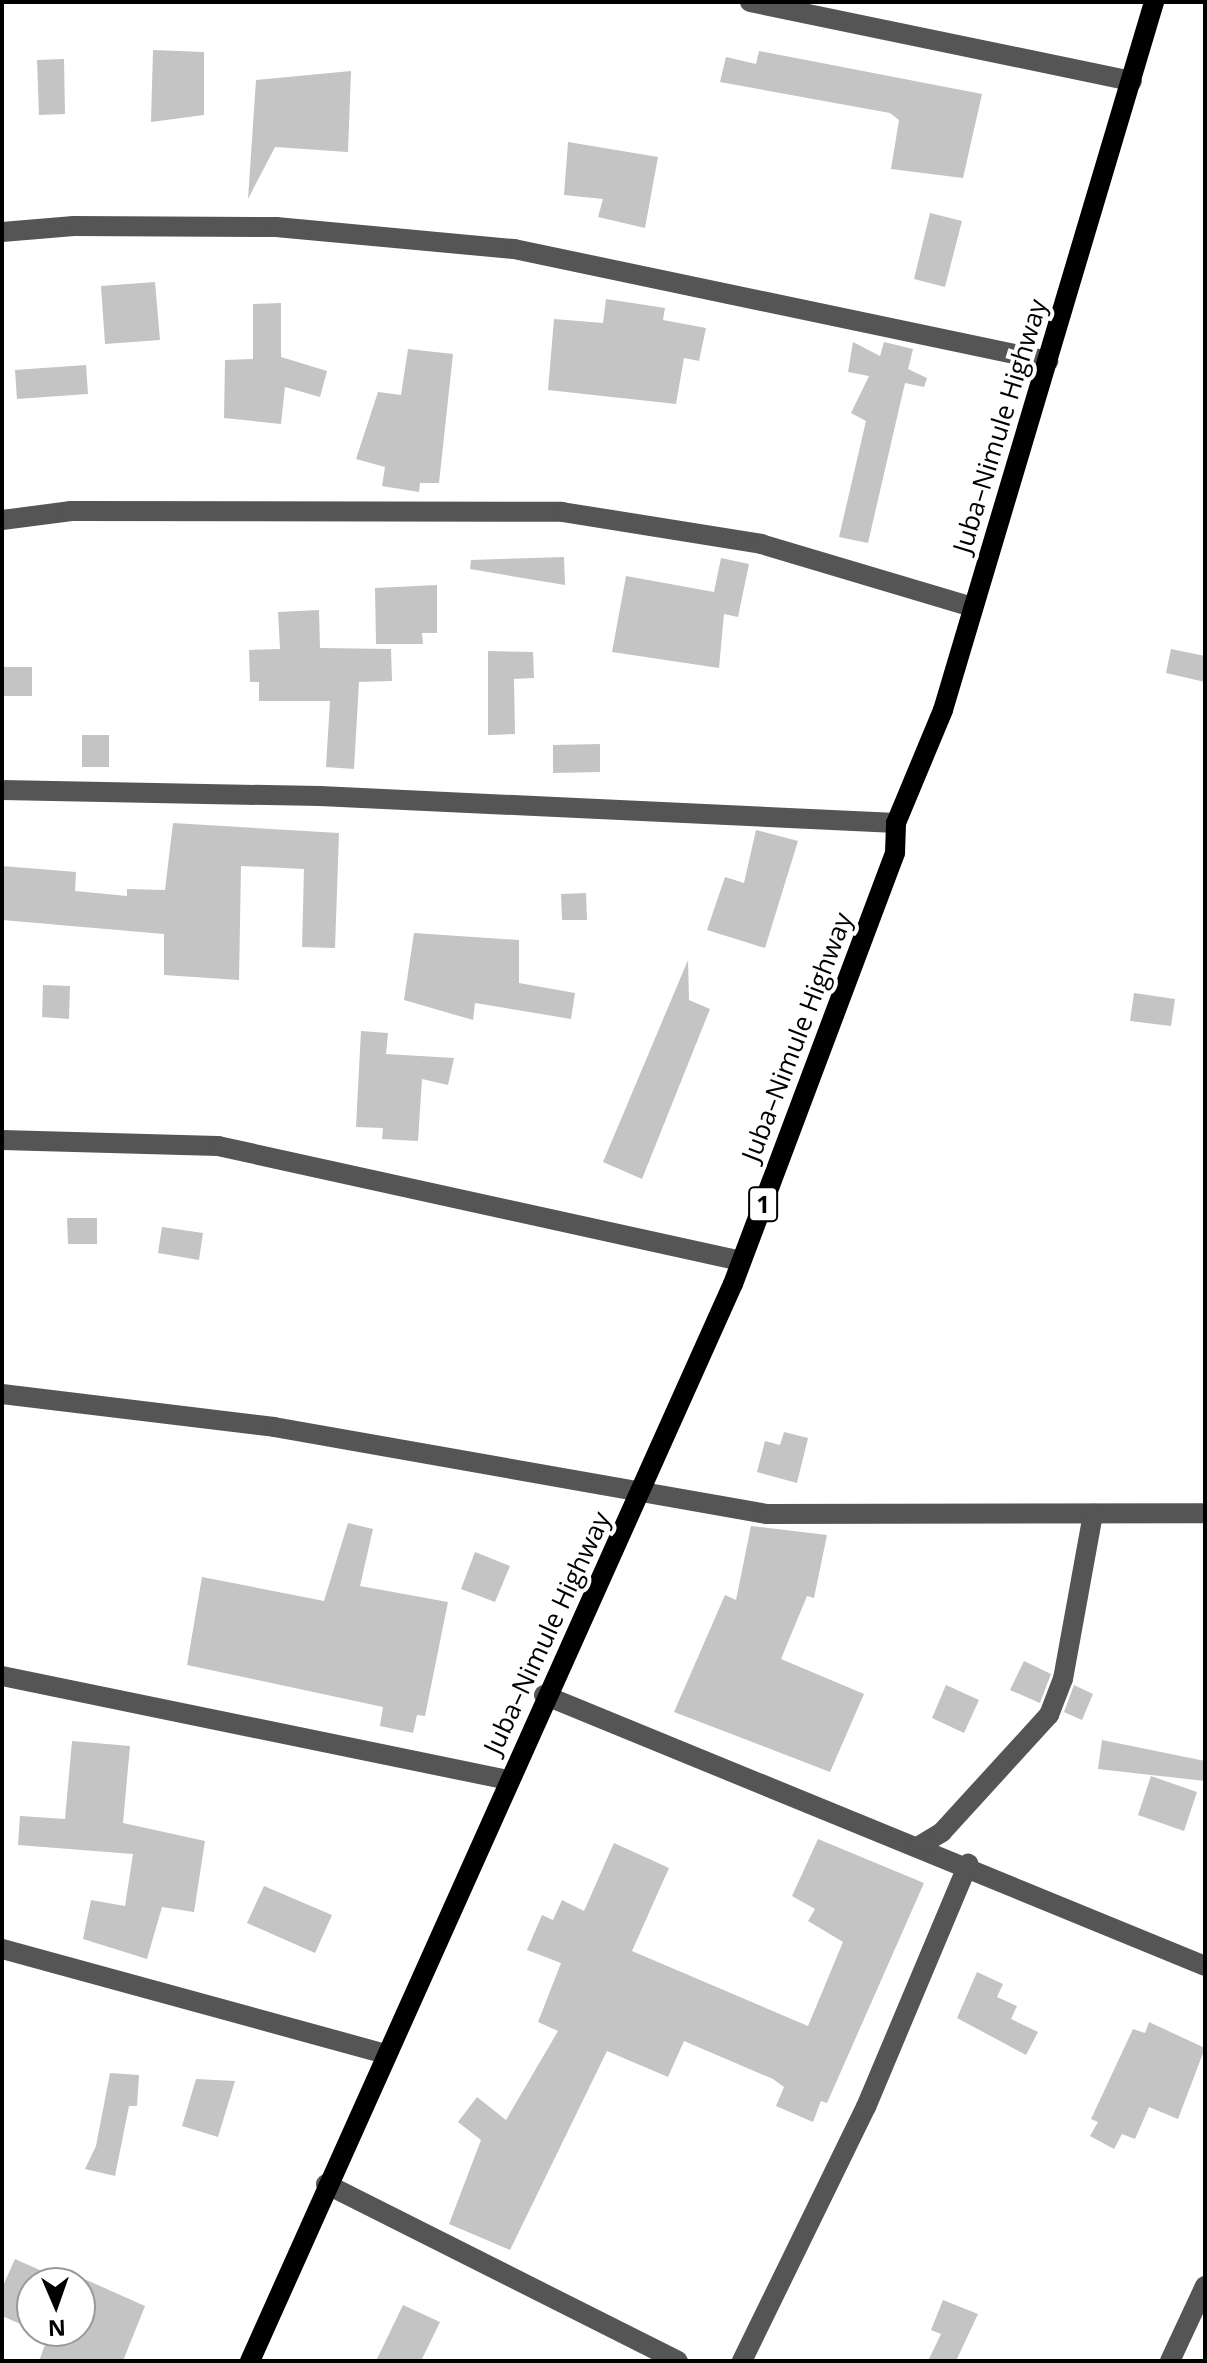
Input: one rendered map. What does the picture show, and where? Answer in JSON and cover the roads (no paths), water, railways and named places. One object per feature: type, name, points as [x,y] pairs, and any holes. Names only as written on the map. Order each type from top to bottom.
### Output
[{"type":"main road","name":"Juba–Nimule Highway","points":[[250,2361],[544,1695],[641,1492],[741,1261],[895,853],[896,823],[925,764],[1154,2]]},
{"type":"street","points":[[750,2],[1132,81]]},
{"type":"street","points":[[2,232],[74,226],[276,227],[514,249],[1048,361]]},
{"type":"street","points":[[2,520],[71,511],[562,512],[761,544],[973,607]]},
{"type":"street","points":[[2,790],[320,796],[896,823]]},
{"type":"street","points":[[2,1140],[218,1146],[741,1261]]},
{"type":"street","points":[[2,1394],[274,1427],[641,1492],[808,1517],[1205,1513]]},
{"type":"street","points":[[919,1846],[942,1832],[1049,1715],[1063,1679],[1093,1514]]},
{"type":"street","points":[[2,1676],[508,1780]]},
{"type":"street","points":[[544,1695],[968,1864],[1205,1966]]},
{"type":"street","points":[[742,2361],[866,2107],[968,1864]]},
{"type":"street","points":[[2,1949],[386,2054]]},
{"type":"street","points":[[326,2184],[678,2361]]},
{"type":"street","points":[[1170,2361],[1205,2286]]}]
